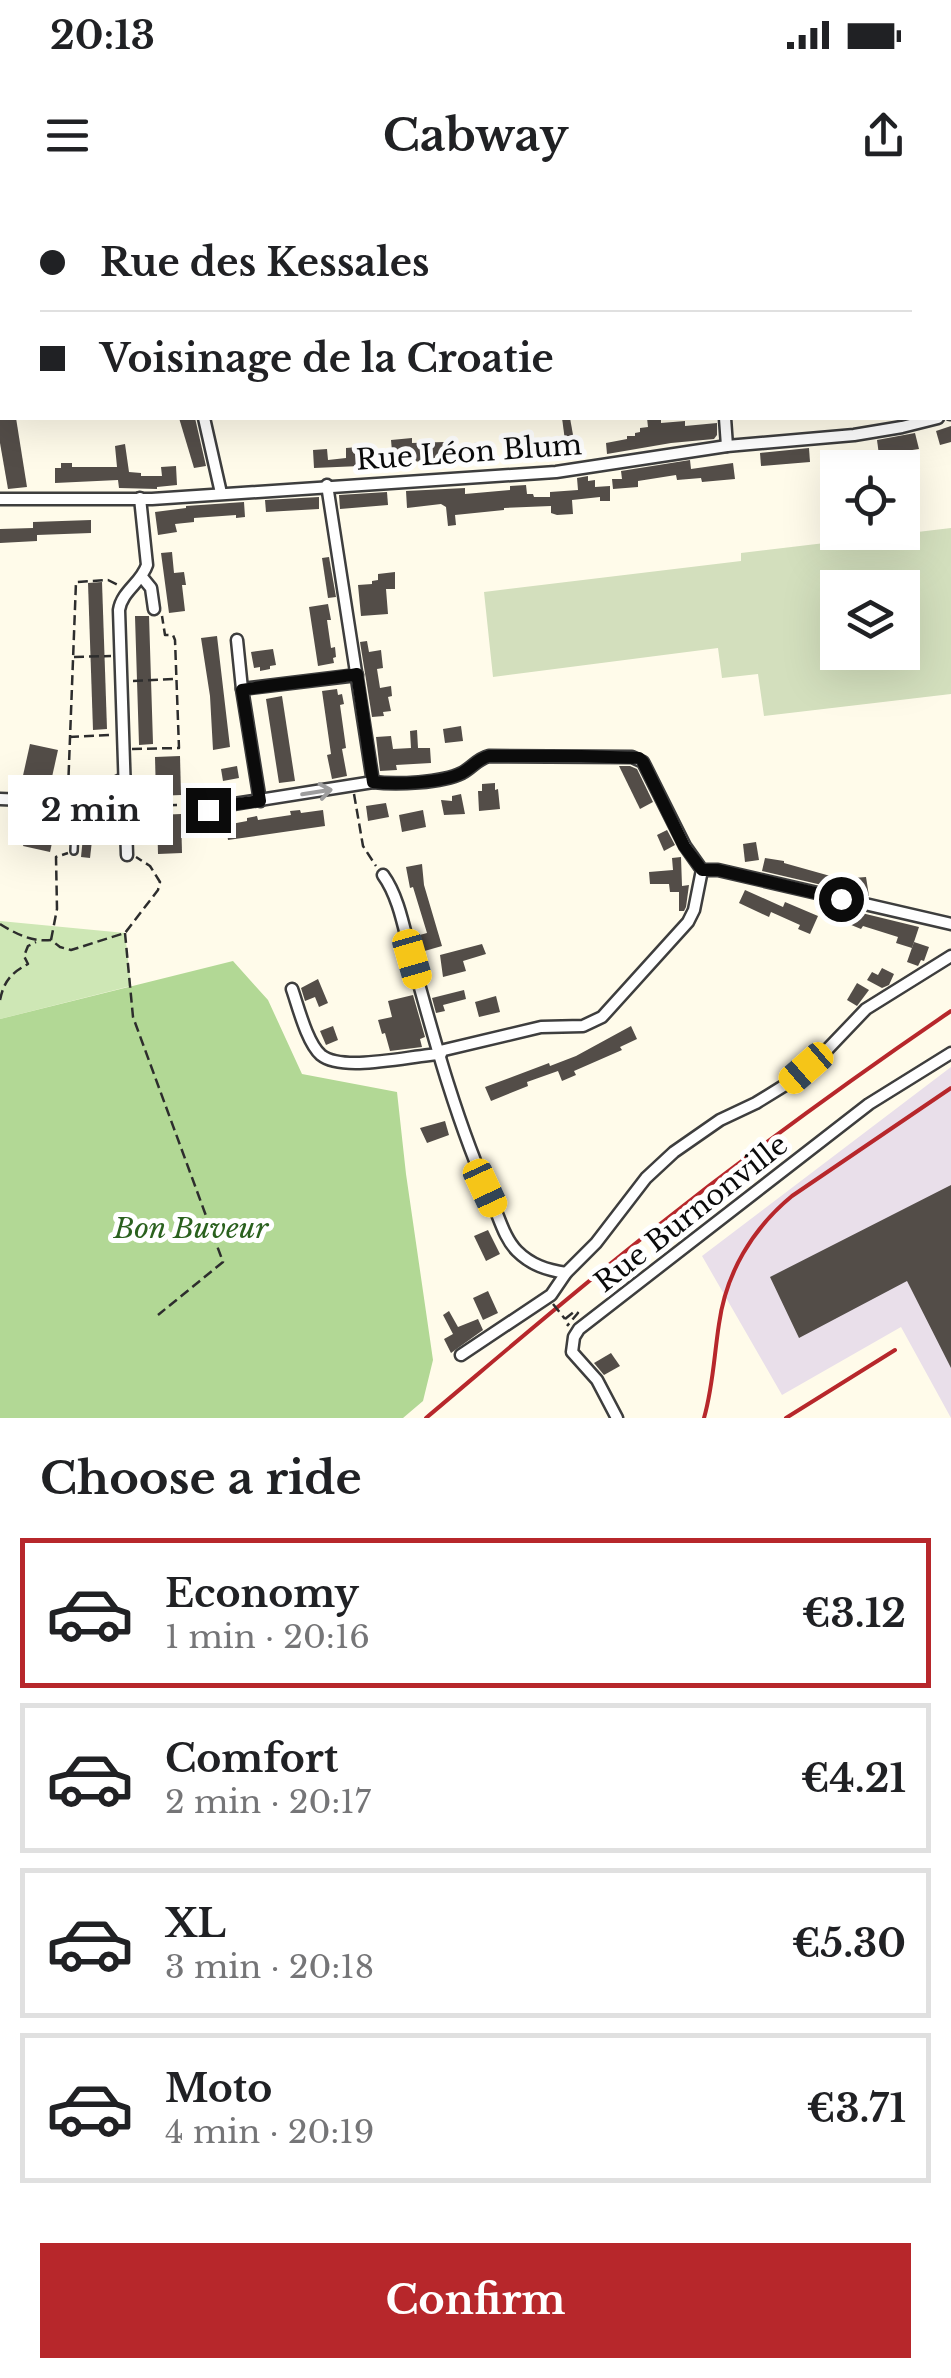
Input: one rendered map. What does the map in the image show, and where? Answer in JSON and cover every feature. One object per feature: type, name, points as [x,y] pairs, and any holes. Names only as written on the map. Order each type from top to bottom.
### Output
[{"type":"street","points":[[204,420],[221,493]]},
{"type":"street","points":[[726,420],[732,446]]},
{"type":"street","name":"Rue Léon Blum","points":[[0,499],[140,498],[556,472],[732,446],[848,435],[930,420]]},
{"type":"street","points":[[327,485],[373,782]]},
{"type":"street","points":[[127,856],[119,610],[147,566],[140,498]]},
{"type":"street","points":[[142,577],[150,588],[154,609]]},
{"type":"street","points":[[237,640],[260,801]]},
{"type":"street","points":[[242,690],[357,674]]},
{"type":"street","points":[[201,815],[215,807],[373,782],[445,778],[489,756],[639,758],[689,855],[702,870],[718,870],[951,924]]},
{"type":"street","points":[[0,800],[72,803],[125,778]]},
{"type":"street","points":[[292,989],[315,1047],[328,1059],[363,1062],[440,1053],[541,1027],[573,1027],[595,1021],[611,1009],[684,928],[694,910],[702,870]]},
{"type":"street","points":[[383,875],[402,924],[468,1147],[510,1243],[536,1265],[566,1272]]},
{"type":"street","points":[[461,1356],[551,1295],[646,1178],[674,1152],[720,1120],[790,1082],[866,1009],[951,956]]},
{"type":"street","name":"Rue Burnonville","points":[[617,1418],[597,1380],[572,1352],[579,1329],[869,1104],[951,1053]]},
{"type":"lane","points":[[72,803],[74,851]]},
{"type":"path","points":[[72,803],[68,737],[76,582],[108,580],[128,591]]},
{"type":"path","points":[[124,750],[179,748],[175,637],[165,634],[161,613],[154,609]]},
{"type":"path","points":[[72,657],[120,655]]},
{"type":"path","points":[[121,681],[176,680]]},
{"type":"path","points":[[68,737],[123,735]]},
{"type":"path","points":[[352,786],[364,846],[383,875]]},
{"type":"path","points":[[126,806],[178,805],[201,815]]},
{"type":"path","points":[[51,940],[57,909],[56,857],[74,851]]},
{"type":"path","points":[[0,1000],[12,972],[28,964],[24,956],[28,946],[51,940],[72,950],[126,932],[160,882],[150,866],[127,856]]},
{"type":"path","points":[[0,924],[38,942]]},
{"type":"path","points":[[126,932],[133,1017],[222,1262],[158,1315]]},
{"type":"path","points":[[552,1304],[566,1319],[575,1310],[578,1313],[566,1324]]},
{"type":"shaded area","points":[[951,1067],[951,1418],[901,1327],[782,1395],[702,1256]]},
{"type":"green space","points":[[951,528],[951,694],[764,716],[758,674],[722,678],[718,648],[493,677],[484,592],[741,561],[741,553],[820,544],[820,550],[920,550],[920,532]]},
{"type":"green space","points":[[0,921],[125,933],[131,986],[0,1019]]},
{"type":"green space","name":"Bon Buveur","points":[[233,961],[268,1000],[302,1074],[397,1092],[433,1360],[423,1401],[403,1418],[0,1418],[0,1019]]},
{"type":"building","points":[[0,420],[16,420],[27,487],[8,489]]},
{"type":"building","points":[[180,420],[195,420],[206,466],[194,468]]},
{"type":"building","points":[[562,420],[570,420],[575,446],[566,448]]},
{"type":"building","points":[[647,420],[685,421],[685,426],[717,423],[717,435],[714,439],[607,454],[606,443],[635,436],[640,428],[648,427]]},
{"type":"building","points":[[951,426],[951,442],[940,445],[936,431]]},
{"type":"building","points":[[915,433],[919,449],[878,450],[877,440]]},
{"type":"building","points":[[523,435],[525,457],[504,459],[503,445],[514,444],[513,436]]},
{"type":"building","points":[[412,438],[412,443],[444,442],[445,461],[393,462],[391,440]]},
{"type":"building","points":[[487,442],[488,460],[463,461],[462,449]]},
{"type":"building","points":[[125,444],[129,472],[162,476],[161,467],[176,466],[177,485],[157,489],[119,488],[118,480],[55,483],[55,468],[61,468],[61,463],[72,463],[72,467],[117,467],[115,446]]},
{"type":"building","points":[[359,447],[360,466],[314,468],[313,450],[327,449],[328,460],[346,458],[346,448]]},
{"type":"building","points":[[809,448],[810,462],[761,466],[760,453]]},
{"type":"building","points":[[690,460],[691,469],[733,463],[735,479],[702,482],[701,478],[677,480],[676,475],[638,481],[638,487],[613,489],[612,479],[622,479],[621,471]]},
{"type":"building","points":[[588,476],[588,481],[595,480],[595,487],[610,486],[610,501],[600,501],[600,497],[572,500],[573,514],[551,513],[551,506],[504,508],[455,515],[456,525],[448,526],[446,507],[441,504],[407,508],[406,491],[465,488],[465,494],[526,485],[527,494],[550,497],[550,492],[578,490],[577,478]]},
{"type":"building","points":[[387,492],[388,505],[340,509],[339,495]]},
{"type":"building","points":[[319,497],[319,509],[266,512],[265,500]]},
{"type":"building","points":[[244,502],[245,517],[194,518],[194,522],[175,524],[177,532],[158,535],[155,512]]},
{"type":"building","points":[[91,520],[91,533],[37,535],[37,541],[0,543],[0,529],[33,528],[33,522]]},
{"type":"building","points":[[172,552],[174,573],[184,572],[185,611],[169,613],[161,553]]},
{"type":"building","points":[[329,557],[336,597],[328,598],[322,558]]},
{"type":"building","points":[[395,572],[395,589],[386,589],[388,614],[361,616],[358,585],[372,584],[378,580],[378,574]]},
{"type":"building","points":[[102,582],[107,729],[93,730],[88,583]]},
{"type":"building","points":[[328,604],[331,648],[335,647],[336,657],[334,663],[318,666],[309,607]]},
{"type":"building","points":[[135,616],[149,616],[153,744],[139,745]]},
{"type":"building","points":[[217,636],[230,747],[213,750],[201,638]]},
{"type":"building","points":[[367,641],[369,652],[381,650],[383,668],[377,669],[380,688],[391,686],[391,711],[383,712],[384,716],[372,717],[360,642]]},
{"type":"building","points":[[273,649],[276,665],[260,671],[260,667],[254,668],[251,652]]},
{"type":"building","points":[[337,689],[344,704],[340,705],[347,776],[332,779],[322,691]]},
{"type":"building","points":[[282,696],[295,781],[279,783],[266,699]]},
{"type":"building","points":[[461,726],[463,741],[445,743],[443,729]]},
{"type":"building","points":[[417,730],[418,748],[430,748],[431,763],[396,765],[397,770],[380,771],[376,737],[391,736],[393,749],[411,748],[410,731]]},
{"type":"building","points":[[30,744],[58,750],[50,786],[22,780]]},
{"type":"building","points":[[180,756],[181,795],[156,796],[155,757]]},
{"type":"building","points":[[237,766],[239,778],[223,781],[221,769]]},
{"type":"building","points":[[619,766],[637,769],[653,802],[640,809]]},
{"type":"building","points":[[495,783],[500,809],[479,811],[478,791],[482,791],[482,784]]},
{"type":"building","points":[[461,794],[465,814],[444,815],[441,800],[452,801],[452,796]]},
{"type":"building","points":[[386,803],[389,817],[368,821],[366,806]]},
{"type":"building","points":[[88,806],[96,806],[90,858],[81,857]]},
{"type":"building","points":[[31,810],[58,816],[50,852],[23,846]]},
{"type":"building","points":[[323,810],[325,826],[228,840],[226,825],[257,816],[258,820],[291,815],[290,811]]},
{"type":"building","points":[[423,810],[426,827],[402,832],[399,815]]},
{"type":"building","points":[[181,814],[182,853],[158,854],[157,815]]},
{"type":"building","points":[[667,830],[675,845],[664,851],[657,835]]},
{"type":"building","points":[[756,842],[759,860],[745,862],[743,844]]},
{"type":"building","points":[[681,857],[682,886],[689,885],[684,911],[679,911],[679,892],[670,892],[669,884],[650,884],[649,872],[673,870],[672,858]]},
{"type":"building","points":[[765,858],[841,879],[866,877],[869,896],[762,871]]},
{"type":"building","points":[[422,864],[424,885],[442,946],[421,952],[416,936],[427,933],[406,867]]},
{"type":"building","points":[[745,890],[783,907],[785,902],[818,916],[810,934],[771,912],[769,917],[739,903]]},
{"type":"building","points":[[829,905],[919,927],[912,948],[896,943],[898,937],[824,918]]},
{"type":"building","points":[[914,942],[929,947],[918,966],[907,962]]},
{"type":"building","points":[[482,944],[486,954],[463,961],[466,971],[443,977],[440,955]]},
{"type":"building","points":[[882,968],[894,974],[889,985],[882,988],[867,980],[872,972],[878,975]]},
{"type":"building","points":[[318,979],[328,1003],[319,1007],[315,997],[305,1001],[301,988]]},
{"type":"building","points":[[857,983],[869,990],[857,1006],[847,1000]]},
{"type":"building","points":[[464,990],[466,999],[443,1005],[445,1011],[436,1013],[432,998]]},
{"type":"building","points":[[413,995],[425,1037],[420,1039],[422,1047],[390,1051],[378,1020],[392,1017],[388,1001]]},
{"type":"building","points":[[496,996],[500,1012],[479,1017],[475,1002]]},
{"type":"building","points":[[333,1026],[338,1040],[326,1045],[320,1031]]},
{"type":"building","points":[[631,1026],[637,1039],[620,1047],[622,1050],[574,1071],[576,1075],[562,1081],[558,1071],[491,1101],[485,1087],[576,1056]]},
{"type":"building","points":[[445,1121],[449,1135],[427,1143],[420,1128]]},
{"type":"building","points":[[951,1185],[951,1368],[907,1281],[799,1338],[770,1277]]},
{"type":"building","points":[[488,1230],[500,1254],[486,1261],[474,1236]]},
{"type":"building","points":[[488,1291],[498,1313],[483,1320],[473,1298]]},
{"type":"building","points":[[449,1311],[458,1327],[478,1319],[483,1330],[451,1353],[444,1339],[453,1334],[443,1315]]},
{"type":"building","points":[[611,1353],[620,1366],[604,1375],[594,1363]]},
{"type":"railway","points":[[426,1418],[691,1200],[951,1011]]},
{"type":"railway","points":[[704,1418],[723,1305],[735,1270],[753,1238],[792,1196],[951,1088]]},
{"type":"railway","points":[[786,1418],[895,1350]]},
{"type":"route","points":[[208,810],[260,801],[242,690],[357,674],[373,782],[445,778],[489,756],[639,758],[689,855],[702,870],[718,870],[841,899]]}]
